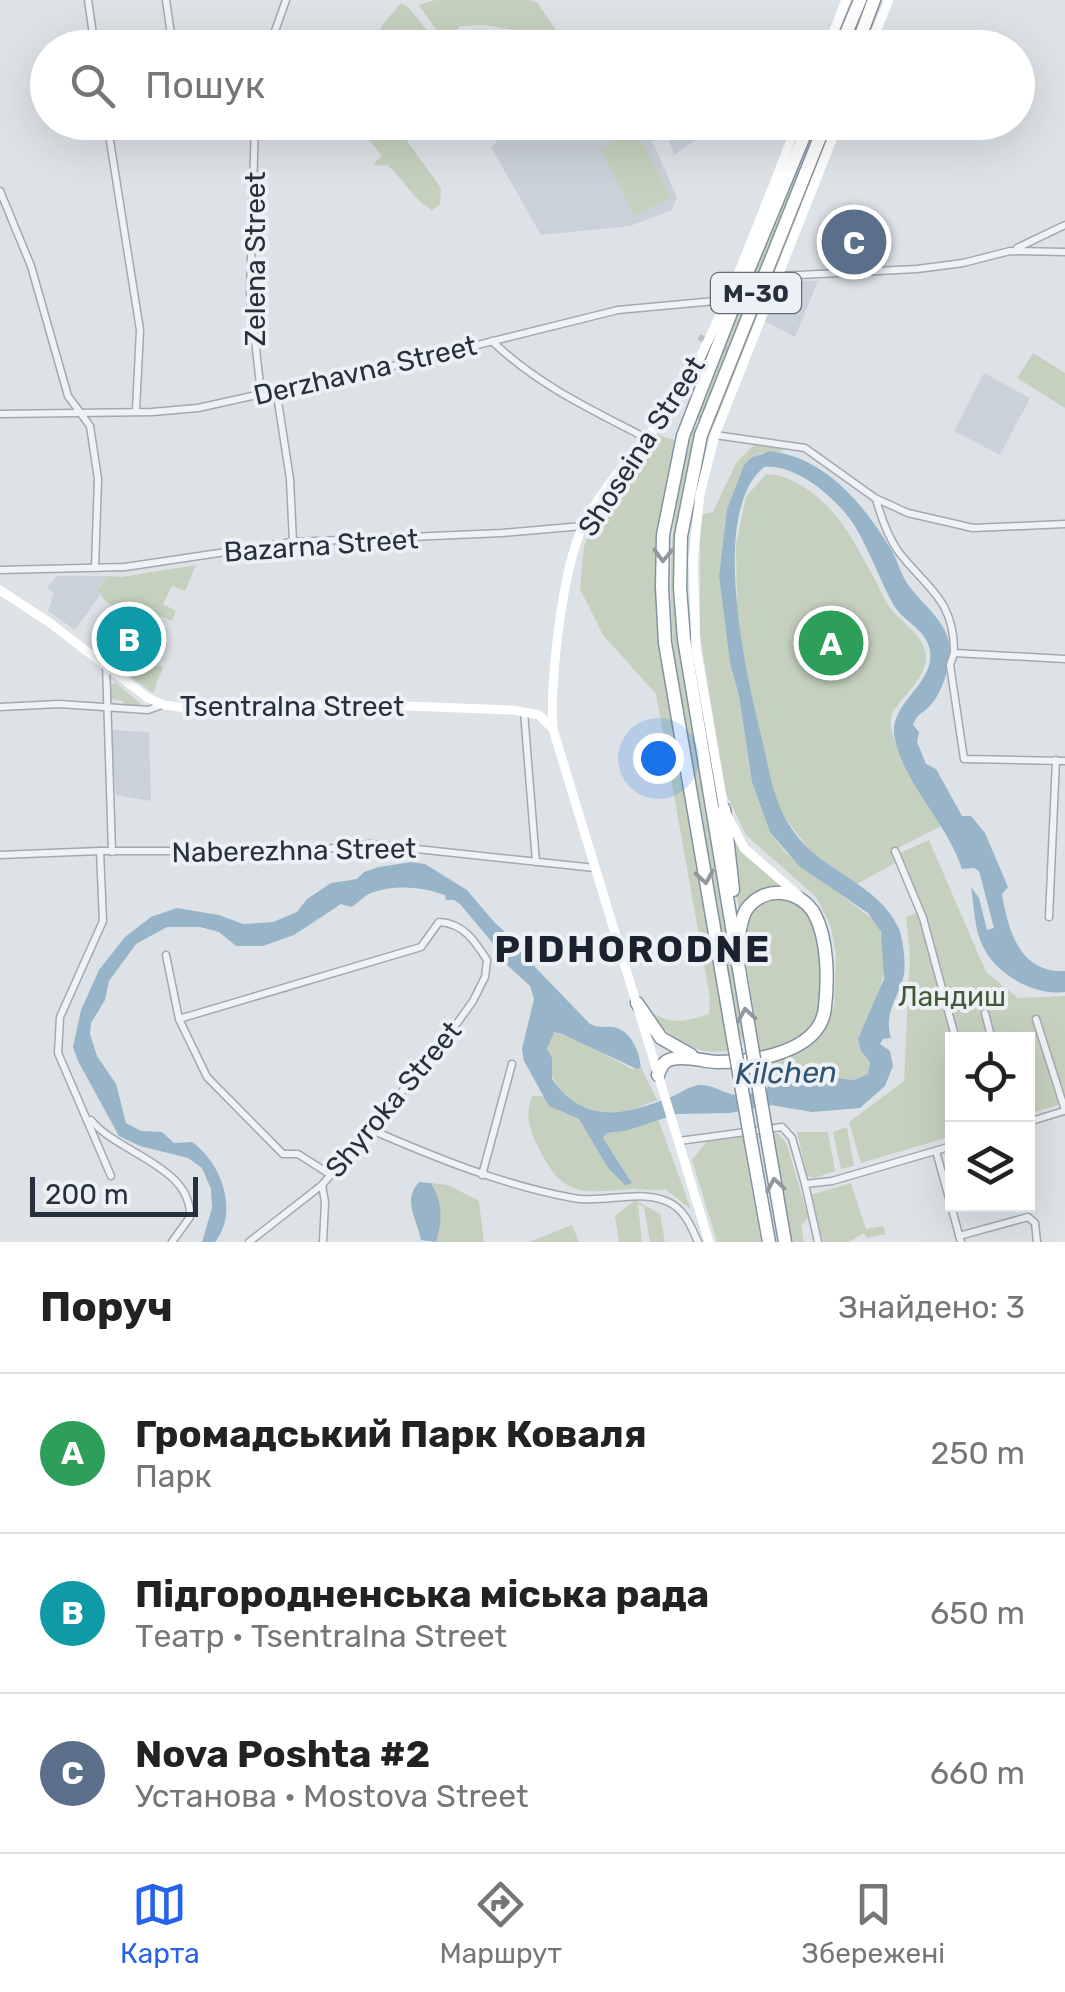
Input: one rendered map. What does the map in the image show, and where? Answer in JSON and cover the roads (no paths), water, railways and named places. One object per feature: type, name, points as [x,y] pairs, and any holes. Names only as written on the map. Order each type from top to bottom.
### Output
[{"type":"highway","points":[[848,30],[860,0]]},
{"type":"highway","points":[[863,30],[874,0]]},
{"type":"highway","name":"М-30","points":[[769,1242],[665,644],[662,587],[664,535],[673,476],[688,421],[803,140]]},
{"type":"highway","name":"М-30","points":[[785,1242],[684,639],[680,588],[682,525],[709,413],[819,140]]},
{"type":"highway","points":[[724,809],[740,982]]},
{"type":"highway","points":[[660,1080],[662,1066],[670,1060],[727,1062],[780,1052],[804,1041],[820,1025],[825,1007],[822,938],[817,919],[805,902],[782,892],[759,898],[742,917],[738,940]]},
{"type":"highway","points":[[637,1003],[661,1038],[708,1061]]},
{"type":"street","points":[[88,0],[92,30]]},
{"type":"street","points":[[166,0],[171,30]]},
{"type":"street","points":[[275,30],[286,0]]},
{"type":"street","points":[[834,30],[846,0]]},
{"type":"street","points":[[877,30],[889,0]]},
{"type":"street","points":[[110,140],[140,330],[136,410]]},
{"type":"street","name":"Zelena Street","points":[[254,140],[250,294],[261,394]]},
{"type":"street","name":"Shoseina Street","points":[[709,1242],[552,730],[552,691],[571,564],[583,526],[680,393],[727,300],[791,140]]},
{"type":"street","name":"Shoseina Street","points":[[805,902],[744,848],[724,809],[696,648],[693,590],[700,494],[715,435],[832,140]]},
{"type":"street","points":[[0,191],[31,266],[59,370],[78,412],[90,426],[98,479],[95,568]]},
{"type":"street","points":[[778,276],[963,263],[1010,251],[1065,225]]},
{"type":"street","points":[[1048,251],[1056,232]]},
{"type":"street","points":[[1010,251],[1065,252]]},
{"type":"street","name":"Derzhavna Street","points":[[0,414],[198,408],[261,394],[277,396],[618,310],[727,300]]},
{"type":"street","points":[[491,340],[558,391],[602,418],[646,438]]},
{"type":"street","points":[[277,396],[290,479],[292,542]]},
{"type":"street","points":[[715,435],[805,448],[875,498],[908,513],[973,528],[1065,524]]},
{"type":"street","points":[[875,498],[891,540],[942,601],[952,627],[954,652],[950,665],[964,760],[1061,760],[1049,917]]},
{"type":"street","name":"Bazarna Street","points":[[0,570],[157,564],[292,542],[583,526]]},
{"type":"street","name":"Tsentralna Street","points":[[0,590],[148,698],[164,705],[186,708],[355,704],[524,712]]},
{"type":"street","points":[[954,652],[1065,659]]},
{"type":"street","points":[[106,664],[112,852]]},
{"type":"street","points":[[0,707],[59,704],[148,710],[164,705]]},
{"type":"street","points":[[536,862],[524,712],[539,714],[552,730]]},
{"type":"street","name":"Naberezhna Street","points":[[0,855],[307,851],[370,844],[595,868]]},
{"type":"street","points":[[100,851],[103,920],[58,1027],[61,1064],[110,1176]]},
{"type":"street","points":[[895,851],[923,918],[954,1032]]},
{"type":"street","name":"Shyroka Street","points":[[179,1018],[421,947],[439,922],[463,930],[486,960],[486,976],[473,1001],[440,1046],[322,1185],[323,1242]]},
{"type":"street","points":[[166,955],[179,1018],[207,1077],[283,1154],[298,1154],[331,1175]]},
{"type":"street","points":[[984,1013],[990,1032]]},
{"type":"street","points":[[1035,1120],[1065,1110],[1036,1019]]},
{"type":"street","points":[[482,1175],[512,1064]]},
{"type":"street","points":[[84,1111],[101,1132],[152,1160],[184,1193],[190,1218],[172,1242]]},
{"type":"street","points":[[678,1141],[782,1127],[792,1138],[818,1242]]},
{"type":"street","points":[[368,1128],[482,1175],[577,1199],[640,1196],[669,1202],[688,1220],[698,1242]]},
{"type":"street","points":[[805,1184],[832,1181],[945,1149]]},
{"type":"street","points":[[936,1152],[960,1239],[1028,1218],[1035,1223],[1037,1242]]},
{"type":"street","points":[[249,1242],[322,1185]]},
{"type":"water","points":[[770,451],[809,463],[842,486],[869,517],[909,586],[945,631],[950,650],[946,673],[933,703],[913,725],[919,732],[917,742],[926,764],[936,769],[962,816],[971,816],[985,833],[1008,887],[1002,894],[1019,947],[1037,965],[1065,971],[1065,992],[1040,990],[1016,980],[987,953],[977,929],[971,887],[979,898],[987,930],[994,928],[979,871],[962,869],[901,757],[894,727],[897,715],[930,663],[928,643],[893,604],[861,537],[840,507],[803,477],[777,467],[764,467],[747,489],[738,520],[735,557],[736,597],[748,677],[773,787],[787,821],[805,845],[878,900],[899,929],[905,970],[890,1013],[891,1038],[880,1044],[890,1051],[893,1066],[885,1086],[860,1108],[812,1112],[771,1105],[730,1113],[677,1114],[607,1133],[603,1138],[632,1183],[625,1185],[608,1168],[579,1119],[549,1106],[524,1061],[522,1049],[534,999],[530,986],[503,961],[491,941],[454,900],[418,888],[380,890],[351,907],[341,904],[294,935],[263,946],[236,946],[219,932],[200,927],[167,927],[136,944],[109,981],[90,1034],[97,1056],[116,1084],[126,1123],[141,1131],[162,1132],[174,1143],[192,1142],[219,1175],[226,1217],[215,1242],[202,1242],[212,1208],[211,1189],[202,1168],[188,1158],[140,1146],[119,1136],[73,1047],[81,1010],[99,970],[125,937],[151,917],[177,908],[219,915],[243,924],[273,922],[297,912],[307,899],[331,883],[357,879],[379,867],[425,864],[467,890],[495,923],[530,954],[535,967],[589,1023],[619,1029],[633,1042],[641,1067],[637,1069],[554,1032],[547,1049],[552,1058],[552,1079],[578,1104],[592,1110],[622,1112],[699,1085],[736,1095],[752,1093],[767,1089],[775,1072],[854,1080],[868,1074],[870,1062],[858,1039],[884,979],[881,932],[868,913],[799,866],[770,832],[752,782],[730,663],[719,576],[727,509],[744,465]]},
{"type":"water","points":[[419,1182],[431,1183],[438,1198],[440,1221],[436,1242],[421,1240],[414,1217],[412,1196]]},
{"type":"tunnel","points":[[699,337],[750,360]]},
{"type":"place","name":"Nova Poshta #2","points":[[854,242]]},
{"type":"place","name":"Підгородненська міська рада","points":[[129,639]]},
{"type":"place","name":"Громадський Парк Коваля","points":[[831,643]]},
{"type":"district","name":"PIDHORODNE","points":[[633,949]]},
{"type":"park label","name":"Ландиш","points":[[952,996]]},
{"type":"water label","name":"Kilchen","points":[[786,1073]]}]
